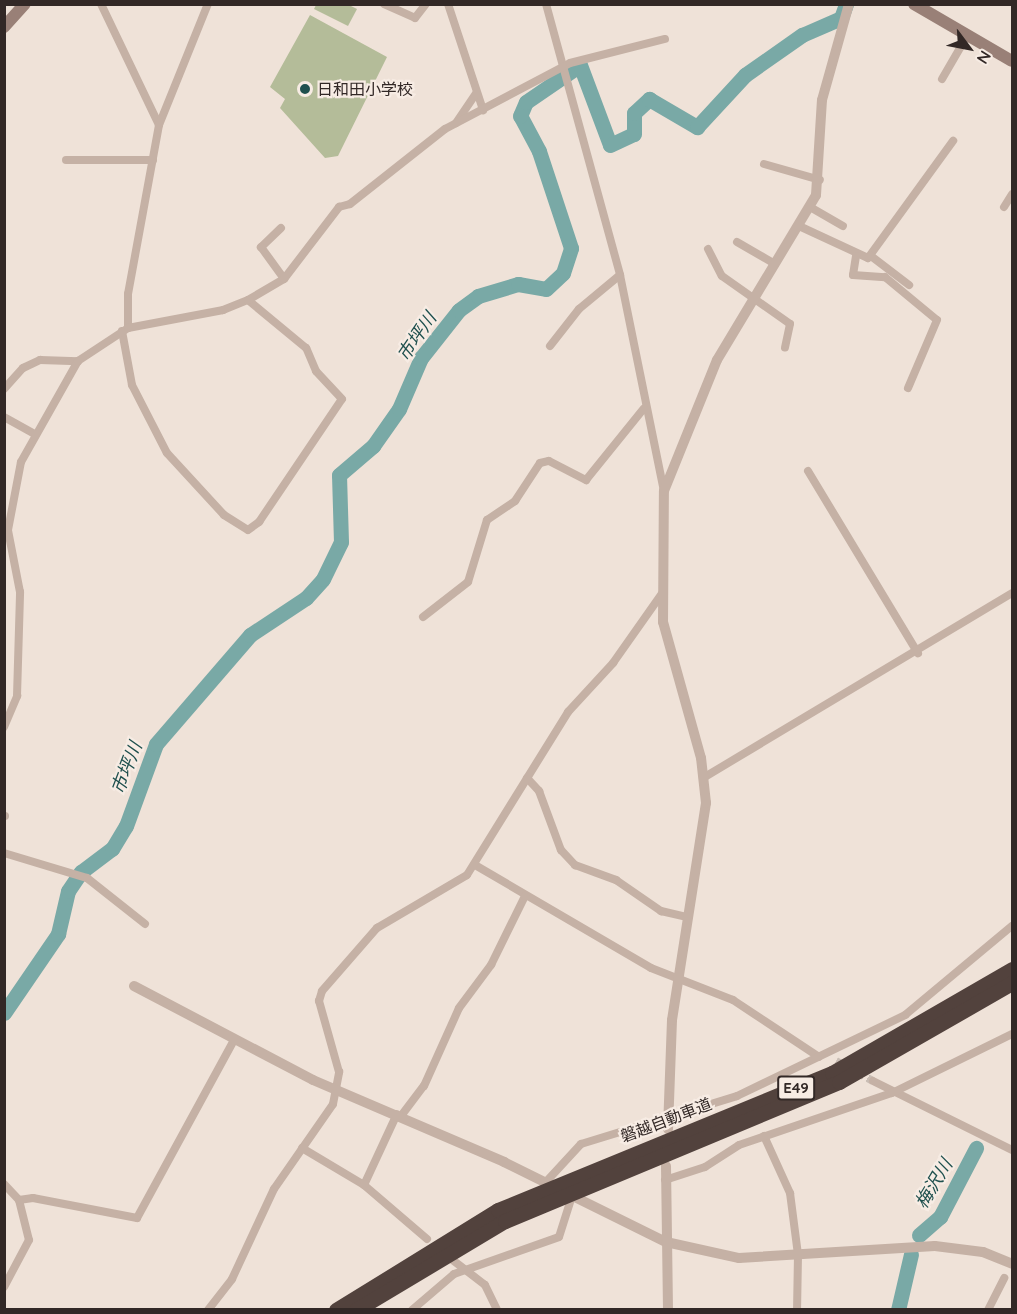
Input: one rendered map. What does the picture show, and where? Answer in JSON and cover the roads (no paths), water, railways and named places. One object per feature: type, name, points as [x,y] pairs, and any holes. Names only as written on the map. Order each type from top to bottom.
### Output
[{"type":"highway","name":"磐越自動車道","points":[[336,1310],[458,1231],[540,1188],[832,1072],[1012,969]]},
{"type":"highway","name":"磐越自動車道","points":[[356,1310],[440,1256],[550,1199],[578,1191],[839,1082],[1012,983]]},
{"type":"main road","points":[[4,27],[25,4]]},
{"type":"main road","points":[[914,4],[1012,61]]},
{"type":"street","points":[[101,4],[159,125]]},
{"type":"street","points":[[208,4],[159,125],[128,294],[125,329],[132,385],[167,453],[224,515],[248,530],[259,522],[342,399],[316,371],[306,348],[248,300]]},
{"type":"street","points":[[384,4],[415,18],[426,4]]},
{"type":"street","points":[[448,4],[483,110]]},
{"type":"street","points":[[546,4],[620,275],[644,408],[664,491],[663,622],[703,778],[705,821],[677,978],[668,1129]]},
{"type":"street","points":[[664,491],[717,360],[810,207],[820,180],[822,100],[849,4]]},
{"type":"street","points":[[942,79],[967,36]]},
{"type":"street","points":[[4,727],[17,696],[19,603],[8,530],[21,462],[78,361],[125,329],[223,310],[248,300],[284,279],[339,207],[350,204],[456,123],[563,67],[665,39]]},
{"type":"street","points":[[456,123],[476,93]]},
{"type":"street","points":[[871,256],[953,141]]},
{"type":"street","points":[[66,160],[153,160]]},
{"type":"street","points":[[764,164],[820,180]]},
{"type":"street","points":[[1004,207],[1012,194]]},
{"type":"street","points":[[810,207],[843,226]]},
{"type":"street","points":[[799,226],[856,256],[871,256],[909,285]]},
{"type":"street","points":[[280,228],[261,247],[284,279]]},
{"type":"street","points":[[737,242],[775,264]]},
{"type":"street","points":[[708,249],[718,272],[752,300],[790,324],[785,346]]},
{"type":"street","points":[[856,256],[853,275],[885,277],[937,320],[908,388]]},
{"type":"street","points":[[550,346],[579,309],[620,275]]},
{"type":"street","points":[[4,389],[23,368],[40,360],[78,361]]},
{"type":"street","points":[[423,617],[468,582],[487,520],[515,501],[540,464],[549,461],[586,480],[644,408]]},
{"type":"street","points":[[4,417],[35,434]]},
{"type":"street","points":[[808,471],[918,653]]},
{"type":"street","points":[[208,1310],[232,1279],[264,1208],[337,1090],[339,1072],[319,1001],[322,991],[377,928],[451,889],[475,865],[568,712],[613,663],[663,592]]},
{"type":"street","points":[[703,778],[918,653],[1012,593]]},
{"type":"street","points":[[527,778],[539,791],[561,850],[575,865],[616,880],[661,911],[687,917]]},
{"type":"street","points":[[4,853],[87,878],[145,924]]},
{"type":"street","points":[[475,865],[525,896],[677,978],[733,1000],[836,1061]]},
{"type":"street","points":[[364,1185],[399,1115],[424,1086],[459,1008],[491,965],[525,896]]},
{"type":"street","points":[[540,1188],[571,1150],[668,1115],[737,1096],[912,1010],[1012,927]]},
{"type":"street","points":[[134,986],[234,1040],[337,1090],[399,1115],[540,1188],[578,1191],[666,1242],[739,1258],[935,1246],[983,1252],[1012,1264]]},
{"type":"street","points":[[665,1180],[690,1174],[764,1136],[892,1093],[1012,1034]]},
{"type":"street","points":[[19,1200],[33,1198],[137,1218],[234,1040]]},
{"type":"street","points":[[873,1081],[892,1093],[1012,1150]]},
{"type":"street","points":[[764,1136],[790,1192],[798,1255],[797,1310]]},
{"type":"street","points":[[302,1148],[364,1185],[427,1239]]},
{"type":"street","points":[[666,1166],[668,1310]]},
{"type":"street","points":[[4,1184],[19,1200],[28,1246],[4,1287]]},
{"type":"street","points":[[412,1310],[465,1269],[559,1237],[578,1191]]},
{"type":"street","points":[[450,1258],[485,1285],[497,1310]]},
{"type":"street","points":[[988,1310],[1004,1278]]},
{"type":"waterway","name":"市坪川","points":[[4,1013],[58,934],[68,891],[81,872],[112,849],[126,826],[156,744],[250,635],[306,598],[323,579],[341,542],[339,475],[373,446],[399,409],[421,358],[459,310],[478,296],[518,284],[546,289],[563,273],[571,248],[539,151],[520,116],[526,102],[580,65],[610,145],[634,134],[634,113],[649,99],[697,127],[745,75],[802,35],[841,18],[846,4]]},
{"type":"waterway","name":"梅沢川","points":[[919,1235],[940,1217],[976,1148]]},
{"type":"waterway","name":"梅沢川","points":[[898,1310],[911,1254]]},
{"type":"tunnel","points":[[836,1061],[873,1081]]},
{"type":"place","name":"日和田小学校","points":[[305,89]]}]
